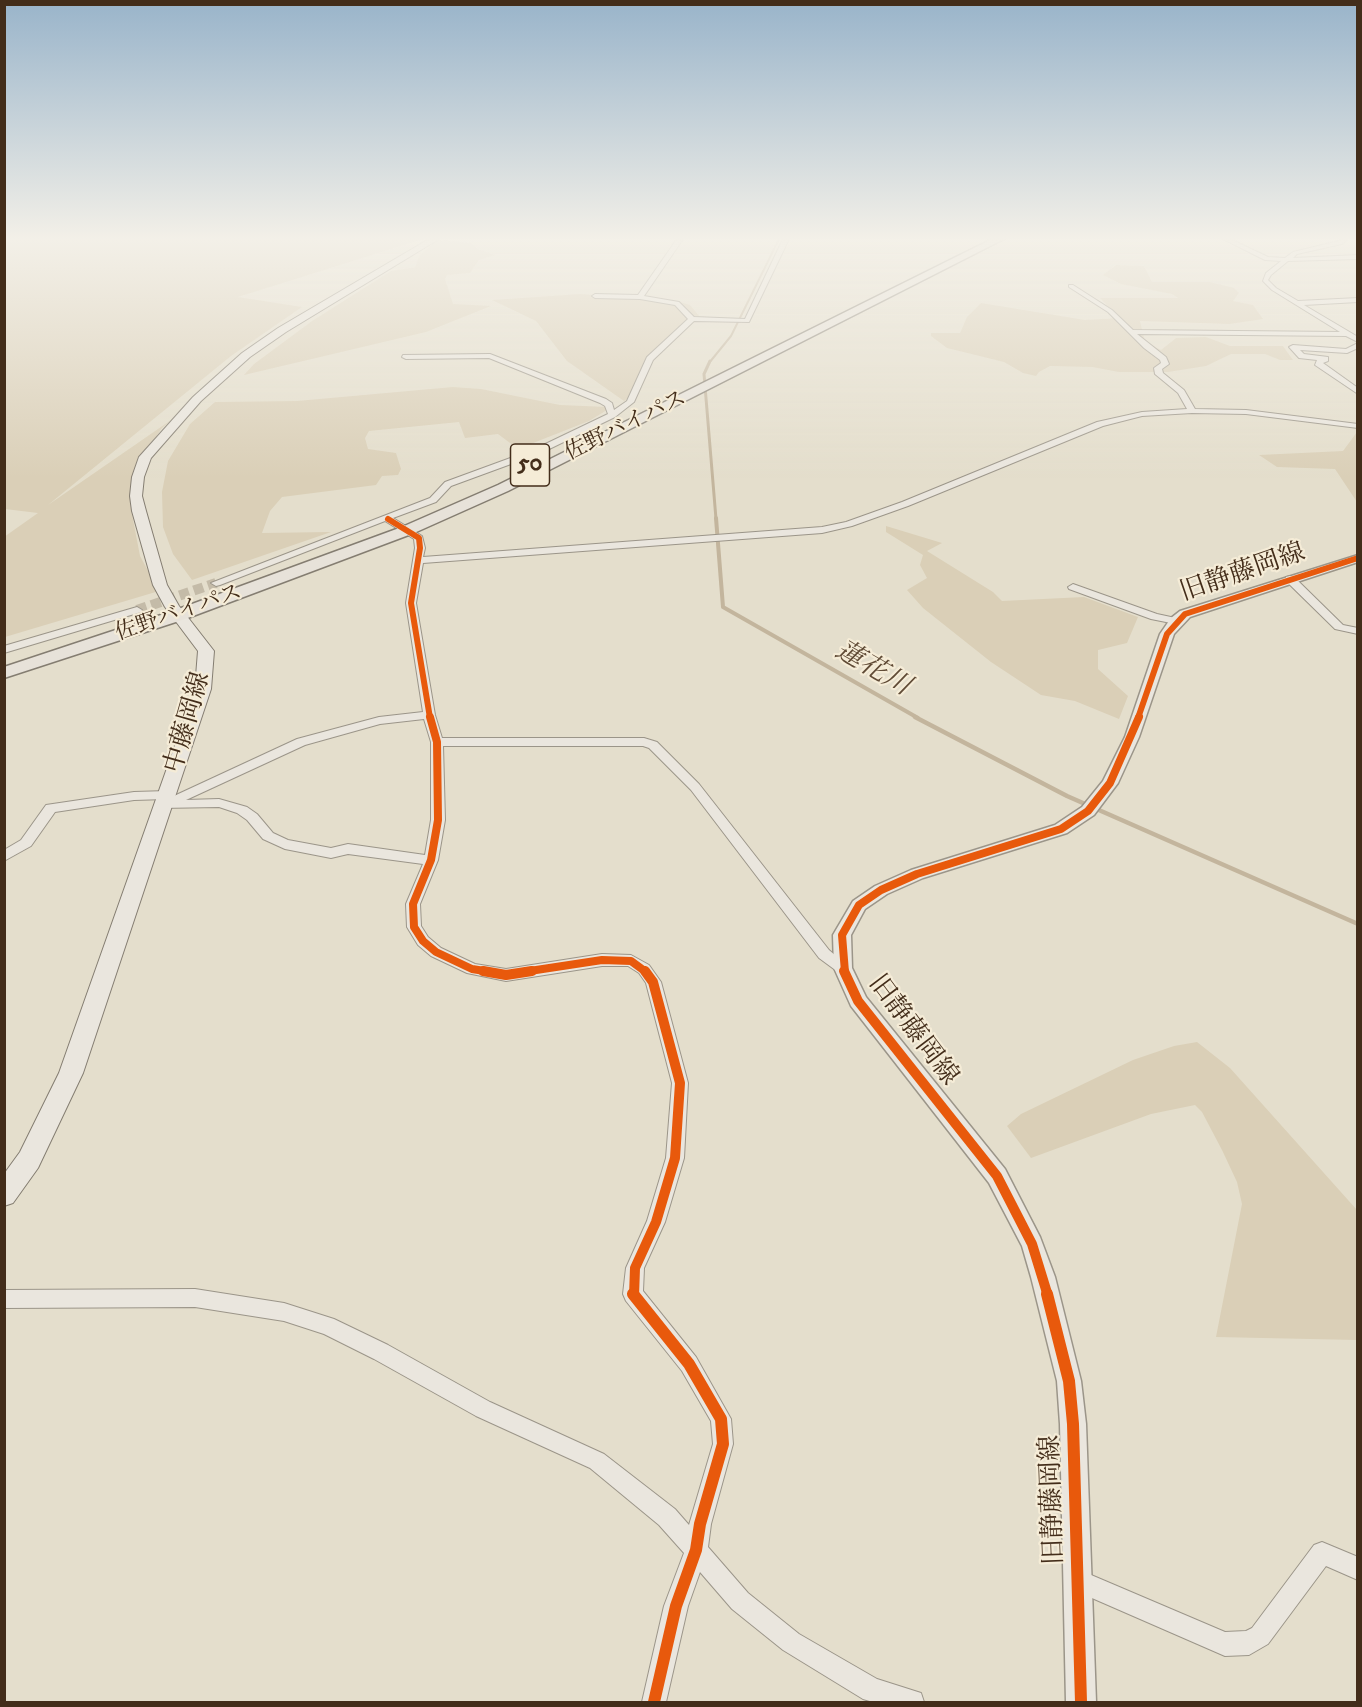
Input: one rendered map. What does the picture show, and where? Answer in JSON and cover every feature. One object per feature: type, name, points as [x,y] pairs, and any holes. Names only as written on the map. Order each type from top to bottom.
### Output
[{"type":"highway","name":"佐野バイパス","points":[[398,524],[557,452],[826,319]]},
{"type":"highway","name":"佐野バイパス","points":[[4,672],[175,611],[524,477],[840,319]]},
{"type":"highway","name":"佐野バイパス","points":[[4,662],[175,611]]},
{"type":"main road","name":"中藤岡線","points":[[4,1195],[29,1160],[71,1073],[203,689],[207,659],[200,641],[175,611],[160,585],[136,496],[138,477],[146,458],[197,399],[246,355],[301,319]]},
{"type":"street","points":[[216,583],[398,524],[433,500],[448,484],[538,452],[612,415],[630,402],[650,359],[692,319],[745,321],[746,319]]},
{"type":"street","points":[[1118,319],[1146,347],[1163,359],[1165,364],[1158,368],[1159,374],[1181,392],[1192,411]]},
{"type":"street","points":[[1322,319],[1358,340]]},
{"type":"street","points":[[1131,332],[1345,334]]},
{"type":"street","points":[[1358,345],[1348,353],[1322,359],[1302,356],[1293,347],[1348,353],[1358,358]]},
{"type":"street","points":[[406,357],[490,356],[603,401],[609,405],[612,415]]},
{"type":"street","points":[[1322,359],[1319,360],[1321,365],[1358,392]]},
{"type":"street","points":[[418,560],[796,534],[849,524],[956,485],[1100,424],[1142,414],[1192,411],[1284,415],[1358,426]]},
{"type":"street","points":[[398,524],[419,538],[411,603],[429,715],[437,742],[438,820],[431,860],[413,904],[414,927],[423,941],[436,952],[472,969],[506,975],[602,960],[631,961],[644,969],[653,982],[680,1083],[675,1158],[656,1222],[635,1268],[633,1294],[689,1364],[721,1419],[723,1444],[700,1524],[696,1550],[676,1606],[654,1702]]},
{"type":"street","name":"旧静藤岡線","points":[[1081,1702],[1069,1381],[1058,1327],[1032,1244],[998,1176],[858,1001],[843,968],[841,945],[845,926],[859,905],[881,890],[917,874],[1061,829],[1088,811],[1110,783],[1132,737],[1167,634],[1176,621],[1185,614],[1358,558]]},
{"type":"street","points":[[1290,579],[1339,627],[1358,631]]},
{"type":"street","points":[[1073,587],[1155,617],[1176,621]]},
{"type":"street","points":[[4,650],[137,610]]},
{"type":"street","points":[[166,800],[301,742],[379,721],[429,715]]},
{"type":"street","points":[[437,742],[644,742],[653,745],[695,787],[824,954],[843,968]]},
{"type":"street","points":[[4,857],[26,843],[51,808],[134,796],[219,803],[242,810],[252,817],[268,836],[285,844],[331,853],[348,849],[431,860]]},
{"type":"street","points":[[4,1299],[195,1298],[284,1312],[327,1326],[381,1352],[483,1409],[597,1461],[667,1517],[740,1601],[791,1642],[872,1690],[912,1702]]},
{"type":"street","points":[[1077,1580],[1225,1644],[1250,1643],[1260,1636],[1322,1553],[1358,1569]]},
{"type":"shaded area","points":[[5,319],[285,319],[231,356],[48,505],[171,420],[162,428],[141,459],[134,475],[130,504],[140,556],[159,591],[5,637],[4,537],[38,513],[5,509]]},
{"type":"shaded area","points":[[316,319],[459,319],[426,332],[244,375],[254,364]]},
{"type":"shaded area","points":[[531,319],[698,319],[656,356],[631,396],[624,401],[567,361],[536,321]]},
{"type":"shaded area","points":[[966,319],[1263,319],[1230,324],[1140,321],[1145,342],[1161,350],[1176,338],[1206,337],[1230,346],[1283,346],[1293,360],[1280,360],[1265,354],[1231,354],[1206,366],[1168,372],[1119,372],[1092,367],[1050,366],[1036,376],[1023,373],[1004,362],[947,348],[931,336],[931,333],[960,333]]},
{"type":"shaded area","points":[[453,387],[481,389],[560,405],[607,407],[607,410],[589,421],[518,449],[498,434],[465,438],[459,422],[369,431],[365,438],[368,449],[396,453],[401,469],[398,475],[382,476],[376,485],[282,497],[270,511],[262,533],[331,532],[192,580],[173,554],[163,527],[162,492],[168,461],[190,424],[215,402],[297,401]]},
{"type":"shaded area","points":[[1357,432],[1357,502],[1335,469],[1277,467],[1259,455],[1343,451]]},
{"type":"shaded area","points":[[886,526],[942,543],[927,551],[993,592],[1002,601],[1084,597],[1138,617],[1127,643],[1098,650],[1098,669],[1128,696],[1119,719],[1075,701],[1041,695],[991,662],[923,608],[907,590],[927,578],[920,565],[923,555],[886,532]]},
{"type":"shaded area","points":[[1197,1042],[1230,1068],[1357,1210],[1357,1340],[1216,1337],[1242,1204],[1237,1182],[1222,1150],[1202,1112],[1195,1105],[1151,1114],[1031,1158],[1007,1126],[1021,1114],[1133,1060],[1174,1046]]},
{"type":"waterway","name":"蓮花川","points":[[709,363],[731,336],[740,319]]},
{"type":"waterway","name":"蓮花川","points":[[709,363],[704,374],[716,519]]},
{"type":"waterway","name":"蓮花川","points":[[716,518],[723,607],[918,718]]},
{"type":"waterway","name":"蓮花川","points":[[915,717],[1067,796],[1358,924]]},
{"type":"tunnel","points":[[137,610],[216,583]]},
{"type":"cycle path","points":[[388,519],[419,538],[420,548],[411,603],[429,715],[437,742],[438,820],[431,860],[413,904],[414,927],[423,941],[436,952],[472,969],[506,975],[602,960],[631,961],[644,969],[653,982],[680,1083],[675,1158],[656,1222],[635,1268],[633,1294],[689,1364],[721,1419],[723,1444],[700,1524],[696,1550],[676,1606],[654,1702]]},
{"type":"cycle path","points":[[1081,1702],[1073,1424],[1069,1381],[1043,1277],[1032,1244],[997,1176],[858,1001],[843,968],[842,935],[859,905],[881,890],[917,874],[1061,829],[1088,811],[1110,783],[1132,737],[1167,634],[1176,621],[1185,614],[1358,558]]}]
